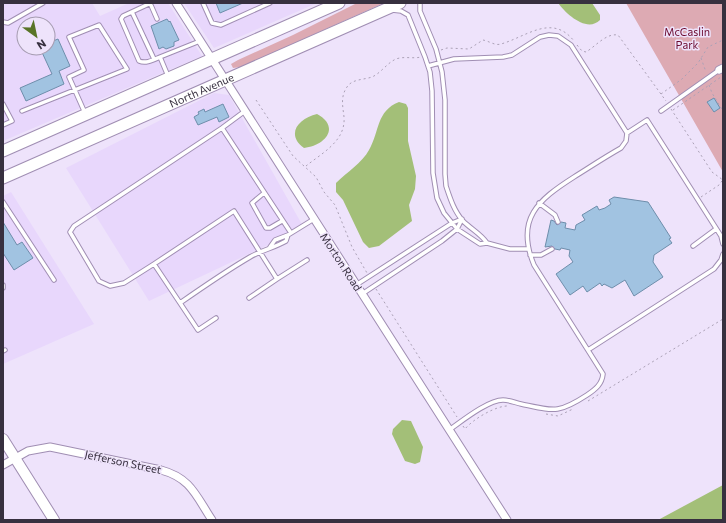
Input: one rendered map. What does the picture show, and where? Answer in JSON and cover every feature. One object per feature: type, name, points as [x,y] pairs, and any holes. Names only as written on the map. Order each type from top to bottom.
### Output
[{"type":"main road","points":[[3,151],[339,3]]},
{"type":"main road","name":"North Avenue","points":[[3,178],[400,3]]},
{"type":"main road","points":[[3,439],[54,520]]},
{"type":"street","name":"Morton Road","points":[[176,3],[507,520]]},
{"type":"street","name":"Jefferson Street","points":[[3,465],[34,449],[50,447],[170,472],[181,477],[187,482],[212,520]]},
{"type":"lane","points":[[3,22],[8,23],[43,3]]},
{"type":"lane","points":[[157,19],[150,3],[123,16],[121,19],[139,61],[143,63],[154,60],[200,41]]},
{"type":"lane","points":[[203,3],[212,23],[221,25],[270,3]]},
{"type":"lane","points":[[420,3],[420,12],[440,62],[445,100],[445,174],[452,201],[462,219],[483,237],[487,243]]},
{"type":"lane","points":[[384,10],[401,11],[408,15],[428,66],[432,91],[434,185],[442,208],[457,229],[480,244],[487,243],[510,249],[528,249]]},
{"type":"lane","points":[[132,12],[154,60]]},
{"type":"lane","points":[[22,111],[75,89],[127,69],[99,25],[69,37],[84,70],[69,77],[75,89],[86,115]]},
{"type":"lane","points":[[428,66],[454,59],[503,57],[512,55],[540,37],[549,34],[558,36],[571,45],[628,133]]},
{"type":"lane","points":[[160,57],[169,78]]},
{"type":"lane","points":[[661,111],[710,77],[722,71]]},
{"type":"lane","points":[[3,104],[12,121],[3,125]]},
{"type":"lane","points":[[245,111],[222,128],[74,226],[70,232],[99,281],[110,286],[124,284],[234,211],[277,279]]},
{"type":"lane","points":[[449,430],[492,403],[503,400],[548,410],[559,410],[568,407],[597,388],[602,380],[603,374],[534,265],[528,249],[527,232],[529,220],[540,203],[559,187],[621,148],[626,141],[628,133],[647,120],[716,229],[723,244]]},
{"type":"lane","points":[[222,128],[289,234]]},
{"type":"lane","points":[[264,193],[252,203],[266,228],[270,228],[282,221]]},
{"type":"lane","points":[[3,202],[54,280]]},
{"type":"lane","points":[[540,203],[555,215],[558,222]]},
{"type":"lane","points":[[270,247],[272,242],[314,219]]},
{"type":"lane","points":[[356,285],[452,223],[462,219]]},
{"type":"lane","points":[[362,294],[457,229],[462,219]]},
{"type":"lane","points":[[693,246],[716,229]]},
{"type":"lane","points":[[180,303],[259,252],[270,247],[275,248],[286,241],[289,234]]},
{"type":"lane","points":[[530,255],[541,254],[552,249]]},
{"type":"lane","points":[[588,350],[714,269],[721,260],[723,254]]},
{"type":"lane","points":[[249,298],[307,260]]},
{"type":"lane","points":[[154,264],[198,330],[216,318]]},
{"type":"path","points":[[436,51],[447,48],[469,49],[483,40],[500,45],[531,32],[551,28],[567,34],[582,51],[586,52],[607,37],[616,35],[624,41],[644,72],[673,111],[712,172],[723,180],[719,185],[697,199]]},
{"type":"path","points":[[661,94],[682,79],[708,48],[723,40]]},
{"type":"path","points":[[305,166],[332,145],[339,137],[344,123],[342,102],[344,91],[348,85],[354,81],[374,76],[398,59],[425,56]]},
{"type":"path","points":[[701,58],[704,68],[710,77]]},
{"type":"path","points":[[673,111],[709,85],[722,71]]},
{"type":"path","points":[[709,85],[712,94],[723,111]]},
{"type":"path","points":[[256,100],[293,156],[316,177],[324,192],[335,205],[352,247],[369,277]]},
{"type":"path","points":[[374,286],[465,429],[496,408],[510,406]]},
{"type":"path","points":[[584,403],[723,319]]},
{"type":"path","points":[[544,414],[558,416],[574,408]]},
{"type":"shaded area","points":[[3,3],[92,3],[100,16],[129,3],[168,3],[202,56],[3,141]]},
{"type":"shaded area","points":[[184,3],[317,3],[214,48]]},
{"type":"shaded area","points":[[558,3],[592,3],[600,15],[600,20],[595,23],[583,23],[571,17]]},
{"type":"shaded area","points":[[214,93],[229,95],[304,228],[149,301],[66,168]]},
{"type":"shaded area","points":[[399,102],[406,104],[408,108],[408,141],[416,176],[415,189],[409,205],[412,221],[379,246],[369,248],[363,242],[343,200],[336,192],[336,183],[366,155],[373,143],[382,116],[392,106]]},
{"type":"shaded area","points":[[317,114],[324,119],[329,130],[324,140],[318,144],[304,148],[298,143],[295,137],[295,132],[300,123],[310,116]]},
{"type":"shaded area","points":[[11,192],[94,324],[3,364],[3,196]]},
{"type":"shaded area","points":[[402,420],[411,421],[423,447],[420,462],[415,464],[405,461],[392,434],[393,429]]},
{"type":"shaded area","points":[[723,485],[723,520],[658,520]]},
{"type":"green space","points":[[357,3],[384,3],[241,67],[233,68],[231,64],[238,60],[293,35]]},
{"type":"green space","name":"McCaslin Park","points":[[626,3],[723,3],[723,172]]},
{"type":"building","points":[[216,3],[243,3],[220,13]]},
{"type":"building","points":[[167,19],[169,22],[170,21],[179,40],[174,42],[174,46],[166,49],[163,47],[159,49],[151,26]]},
{"type":"building","points":[[58,39],[70,66],[59,71],[64,84],[26,101],[20,88],[52,74],[44,56],[56,56],[56,40]]},
{"type":"building","points":[[714,98],[720,108],[714,112],[707,102]]},
{"type":"building","points":[[223,104],[229,117],[219,122],[217,117],[198,125],[194,117],[199,114],[198,112],[204,109],[205,112]]},
{"type":"building","points":[[614,197],[648,202],[671,238],[669,239],[672,243],[654,255],[653,262],[663,277],[634,296],[625,280],[612,288],[604,284],[602,286],[600,283],[587,292],[583,286],[570,295],[556,274],[573,262],[569,256],[570,250],[561,248],[560,250],[555,249],[552,246],[545,247],[551,220],[557,225],[561,222],[566,223],[565,228],[575,230],[576,225],[585,220],[582,215],[597,206],[599,210],[605,208],[611,204],[609,200]]},
{"type":"building","points":[[3,222],[17,245],[22,242],[33,258],[14,270],[3,253]]}]
